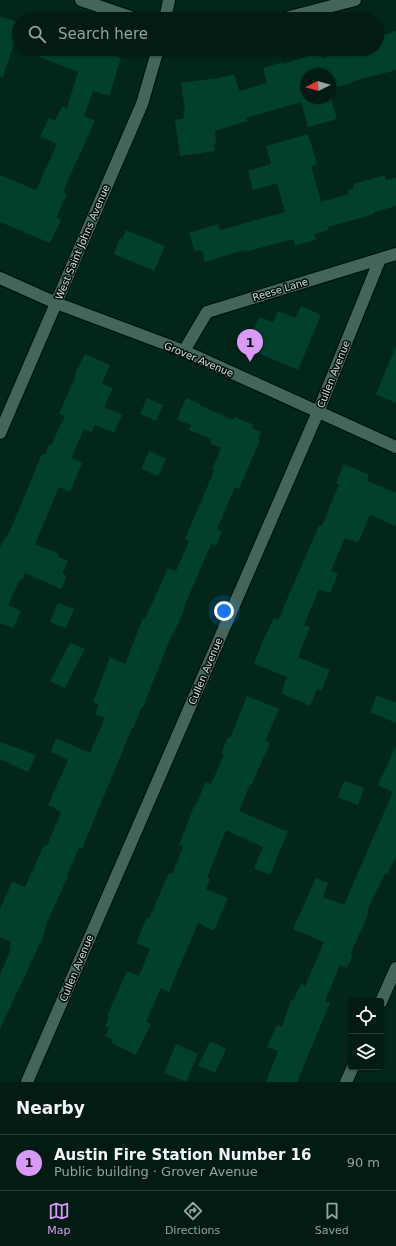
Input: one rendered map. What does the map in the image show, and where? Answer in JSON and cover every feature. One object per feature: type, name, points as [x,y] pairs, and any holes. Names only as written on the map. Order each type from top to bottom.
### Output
[{"type":"street","points":[[81,0],[116,12]]},
{"type":"street","points":[[167,12],[169,0]]},
{"type":"street","points":[[309,12],[355,0]]},
{"type":"street","name":"West Saint Johns Avenue","points":[[0,432],[142,104],[156,56]]},
{"type":"street","name":"Reese Lane","points":[[184,351],[207,312],[396,254]]},
{"type":"street","name":"Cullen Avenue","points":[[27,1082],[318,412],[380,259]]},
{"type":"street","name":"Grover Avenue","points":[[0,278],[56,303],[184,351],[396,447]]},
{"type":"street","points":[[383,998],[396,968]]},
{"type":"street","points":[[346,1082],[352,1070]]},
{"type":"building","points":[[0,16],[12,20],[12,49],[3,77],[0,77]]},
{"type":"building","points":[[396,31],[396,70],[336,87],[336,68],[300,68],[300,102],[246,118],[247,121],[215,131],[215,151],[180,156],[175,120],[184,118],[183,110],[185,110],[181,83],[219,78],[234,74],[239,91],[267,83],[263,68],[283,62],[283,64],[310,56],[321,56],[322,58],[329,56],[384,56],[384,35]]},
{"type":"building","points":[[37,56],[115,56],[121,58],[109,96],[93,91],[84,116],[95,121],[63,192],[67,194],[56,218],[61,220],[50,243],[0,222],[0,175],[36,190],[57,144],[40,136],[49,118],[55,121],[62,106],[67,108],[78,72]]},
{"type":"building","points":[[302,104],[333,104],[337,119],[308,127]]},
{"type":"building","points":[[308,134],[317,164],[311,166],[321,202],[349,194],[348,190],[354,188],[353,184],[385,175],[386,180],[396,178],[396,206],[328,227],[329,230],[314,234],[316,239],[295,246],[293,239],[245,252],[244,250],[205,262],[202,250],[195,252],[189,233],[218,224],[220,230],[285,212],[277,183],[253,190],[248,171],[271,164],[266,146]]},
{"type":"building","points":[[126,230],[165,246],[154,271],[114,254],[120,238],[122,239]]},
{"type":"building","points":[[301,306],[321,315],[298,370],[246,348],[259,317],[273,322],[278,311],[295,318]]},
{"type":"building","points":[[396,346],[396,403],[376,394]]},
{"type":"building","points":[[85,354],[110,365],[102,383],[113,388],[104,407],[122,415],[114,433],[95,425],[92,432],[84,429],[71,458],[82,463],[70,492],[59,487],[35,544],[59,554],[58,557],[68,561],[62,574],[67,576],[61,589],[25,573],[22,580],[20,579],[8,605],[21,611],[13,628],[1,623],[0,624],[0,547],[10,531],[42,454],[45,455],[49,444],[51,445],[65,416],[59,414],[76,375],[75,374]]},
{"type":"building","points":[[147,398],[163,405],[156,421],[140,414]]},
{"type":"building","points":[[186,398],[233,420],[234,417],[254,425],[252,428],[261,432],[258,439],[260,440],[239,489],[235,487],[217,529],[222,532],[216,545],[211,544],[82,849],[79,848],[45,927],[43,937],[0,1029],[0,975],[11,949],[9,948],[11,942],[0,937],[0,909],[12,882],[25,887],[44,845],[47,846],[61,812],[48,805],[68,760],[51,752],[56,738],[90,753],[105,718],[95,714],[99,704],[93,702],[110,657],[125,664],[143,618],[145,619],[168,568],[176,571],[189,541],[185,539],[214,471],[212,470],[221,448],[210,444],[212,439],[189,430],[191,425],[177,420]]},
{"type":"building","points":[[149,451],[166,459],[158,476],[141,469]]},
{"type":"building","points":[[344,464],[369,475],[367,481],[396,493],[396,526],[370,515],[358,543],[345,538],[331,571],[338,574],[330,593],[319,589],[304,625],[310,627],[298,657],[330,670],[321,691],[317,689],[310,706],[281,693],[287,677],[254,664],[274,618],[278,620],[319,526],[322,526],[339,484],[336,483]]},
{"type":"building","points":[[58,603],[74,609],[66,628],[50,622]]},
{"type":"building","points":[[70,643],[85,649],[65,688],[50,681]]},
{"type":"building","points":[[377,695],[396,703],[396,723],[370,712]]},
{"type":"building","points":[[247,696],[279,709],[265,741],[270,743],[239,811],[288,832],[270,875],[254,868],[263,847],[226,830],[207,878],[210,879],[206,889],[228,898],[214,931],[198,923],[169,992],[161,988],[146,1022],[151,1024],[136,1055],[111,1043],[113,1040],[105,1036],[109,1028],[105,1026],[109,1017],[107,1016],[127,971],[139,976],[150,949],[136,943],[169,873],[172,874],[183,847],[179,845],[194,806],[206,782],[211,784],[224,755],[221,754],[228,737],[230,738]]},
{"type":"building","points":[[0,742],[36,755],[28,772],[0,759]]},
{"type":"building","points":[[396,746],[396,857],[387,875],[385,873],[367,911],[369,912],[351,953],[353,954],[347,968],[340,965],[325,1001],[330,1003],[297,1082],[266,1082],[278,1051],[267,1047],[277,1025],[282,1027],[291,1000],[293,1001],[301,984],[305,986],[324,942],[293,929],[316,878],[328,883],[323,897],[344,905],[393,792],[378,785]]},
{"type":"building","points":[[344,781],[364,788],[358,805],[338,797]]},
{"type":"building","points":[[210,1041],[226,1049],[215,1073],[198,1066]]},
{"type":"building","points":[[176,1044],[198,1054],[186,1082],[164,1073]]},
{"type":"place","name":"Austin Fire Station Number 16","points":[[250,362]]}]
